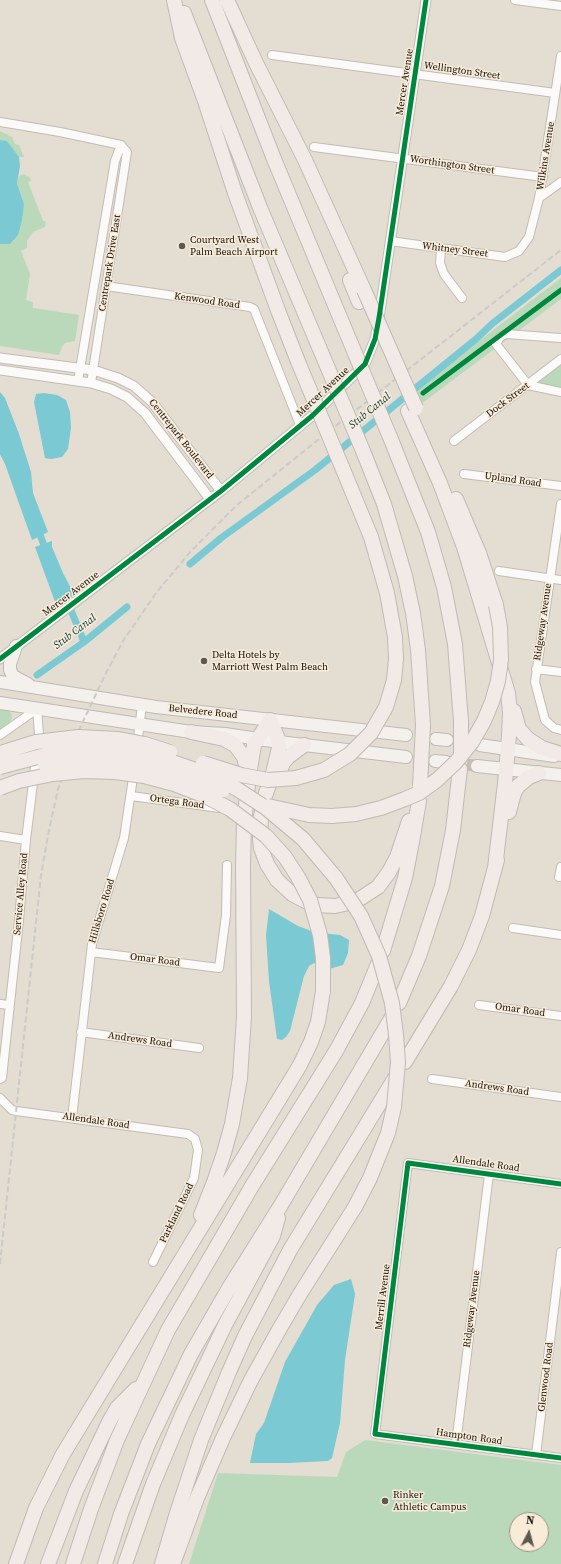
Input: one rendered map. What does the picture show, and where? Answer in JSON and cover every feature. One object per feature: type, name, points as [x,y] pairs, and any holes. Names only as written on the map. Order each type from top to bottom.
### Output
[{"type":"highway","points":[[0,753],[22,746],[50,740],[78,737],[106,738],[145,744],[250,777],[278,780],[296,778],[316,773],[333,766],[362,744],[371,733],[381,716],[389,698],[394,680],[396,659],[395,637],[382,573],[364,517],[299,364],[276,305],[235,193],[206,101],[182,38],[174,0]]},
{"type":"highway","points":[[179,0],[261,210],[363,451],[386,510],[401,557],[407,582],[418,650],[423,725],[418,794],[412,842],[405,878],[383,951]]},
{"type":"highway","points":[[212,0],[271,152],[424,519],[434,548],[455,644],[461,721],[461,754]]},
{"type":"highway","points":[[0,777],[28,768],[53,763],[92,761],[119,762],[171,772],[256,802],[296,813],[320,816],[344,816],[369,812],[388,806],[419,793],[437,780],[456,762],[479,732],[492,702],[499,670],[500,637],[496,605],[479,553],[412,410],[305,160],[267,85],[227,0]]},
{"type":"highway","points":[[412,410],[461,540],[518,725],[525,736],[537,746],[561,756]]},
{"type":"highway","points":[[495,868],[510,719],[508,693]]},
{"type":"highway","points":[[270,720],[279,742],[277,758],[264,799],[261,817],[260,838],[263,854],[267,864],[277,880],[286,890],[312,903],[335,906],[354,901],[378,887],[397,857],[418,794]]},
{"type":"highway","points":[[172,1274],[192,1235],[214,1182],[228,1139],[238,1089],[244,1032],[244,824],[249,776],[254,748],[257,739],[270,720]]},
{"type":"highway","points":[[191,732],[224,740],[235,745],[240,750],[245,760],[249,776]]},
{"type":"highway","points":[[261,817],[283,763],[291,754],[304,745]]},
{"type":"highway","points":[[0,767],[49,754],[78,751],[108,751],[160,758],[210,775],[237,789],[266,808],[298,835],[336,878],[358,910],[379,956],[391,996],[398,1048],[396,1092],[388,1133],[370,1178],[355,1206],[300,1294],[250,1382],[223,1438],[197,1498],[173,1564]]},
{"type":"highway","points":[[399,1003],[419,956],[437,904],[446,868],[458,795],[460,769]]},
{"type":"highway","points":[[0,788],[19,781],[53,774],[84,771],[115,772],[144,776],[174,784],[203,795],[230,809],[266,836],[285,857],[298,877],[312,906],[320,935],[323,958],[323,991],[318,1022],[311,1042],[300,1065],[172,1274],[56,1468],[30,1521],[16,1564]]},
{"type":"highway","points":[[405,1062],[451,986],[470,950],[484,910],[514,794],[518,786],[525,779],[539,773]]},
{"type":"highway","points":[[73,1564],[103,1474],[124,1423],[168,1330],[252,1186],[339,1046],[362,1003],[378,964]]},
{"type":"highway","points":[[105,1564],[148,1444],[191,1354],[216,1309],[281,1205],[392,1017]]},
{"type":"highway","points":[[162,1564],[201,1440],[245,1336],[290,1250],[395,1078]]},
{"type":"highway","points":[[125,1564],[150,1490],[177,1426],[216,1341],[273,1236],[281,1205]]},
{"type":"highway","points":[[48,1564],[76,1491],[109,1422],[118,1408],[145,1380]]},
{"type":"main road","points":[[16,646],[10,664],[10,672],[36,688]]},
{"type":"main road","name":"Belvedere Road","points":[[0,682],[142,705],[406,735]]},
{"type":"main road","name":"Belvedere Road","points":[[0,703],[191,732],[406,757]]},
{"type":"main road","points":[[480,745],[561,756]]},
{"type":"main road","points":[[477,766],[561,775]]},
{"type":"street","name":"Mercer Avenue","points":[[0,659],[221,491],[312,416],[364,364],[375,339],[426,0]]},
{"type":"street","points":[[515,0],[561,6]]},
{"type":"street","name":"Wellington Street","points":[[272,55],[555,93]]},
{"type":"street","name":"Wilkins Avenue","points":[[519,251],[529,237],[540,198],[561,56]]},
{"type":"street","points":[[0,122],[60,132],[121,145]]},
{"type":"street","name":"Centrepark Drive East","points":[[78,381],[115,161],[121,145],[127,152],[91,383]]},
{"type":"street","name":"Worthington Street","points":[[314,147],[543,177]]},
{"type":"street","points":[[540,198],[561,182]]},
{"type":"street","name":"Whitney Street","points":[[390,241],[441,249],[505,256],[519,251]]},
{"type":"street","points":[[441,249],[440,264],[444,274],[462,298]]},
{"type":"street","name":"Kenwood Road","points":[[106,286],[250,307],[254,309],[300,425]]},
{"type":"street","points":[[561,338],[506,334],[500,337],[496,344],[528,385],[561,392]]},
{"type":"street","name":"Centrepark Boulevard","points":[[0,358],[93,370],[124,380],[144,393],[152,402],[221,491]]},
{"type":"street","name":"Dock Street","points":[[454,441],[561,359]]},
{"type":"street","name":"Centrepark Boulevard","points":[[0,370],[91,383],[116,391],[136,404],[145,413],[210,499]]},
{"type":"street","name":"Upland Road","points":[[464,474],[561,486]]},
{"type":"street","name":"Ridgeway Avenue","points":[[561,504],[535,682],[545,720],[554,728],[561,730]]},
{"type":"street","points":[[499,571],[561,580]]},
{"type":"street","points":[[536,669],[561,672]]},
{"type":"street","name":"Hillsboro Road","points":[[72,1118],[91,952],[94,937],[124,838],[131,796],[142,705]]},
{"type":"street","points":[[0,735],[37,709]]},
{"type":"street","name":"Service Alley Road","points":[[0,1079],[2,1078],[26,840],[39,730],[37,709]]},
{"type":"street","name":"Ortega Road","points":[[131,796],[223,808]]},
{"type":"street","points":[[0,836],[26,840]]},
{"type":"street","name":"Omar Road","points":[[91,952],[219,968],[226,915],[227,865]]},
{"type":"street","points":[[559,877],[561,867]]},
{"type":"street","points":[[513,928],[561,935]]},
{"type":"street","points":[[0,1004],[9,1005]]},
{"type":"street","name":"Omar Road","points":[[479,1005],[561,1016]]},
{"type":"street","name":"Andrews Road","points":[[82,1032],[199,1048]]},
{"type":"street","name":"Andrews Road","points":[[432,1079],[561,1097]]},
{"type":"street","name":"Allendale Road","points":[[0,1098],[12,1110],[188,1134],[194,1139]]},
{"type":"street","name":"Parkland Road","points":[[153,1262],[194,1178],[198,1150],[194,1139]]},
{"type":"street","name":"Allendale Road","points":[[408,1163],[561,1184]]},
{"type":"street","name":"Merrill Avenue","points":[[375,1434],[408,1163]]},
{"type":"street","name":"Ridgeway Avenue","points":[[456,1444],[489,1174]]},
{"type":"street","name":"Glenwood Road","points":[[536,1455],[561,1252]]},
{"type":"street","name":"Hampton Road","points":[[375,1434],[561,1458]]},
{"type":"green space","points":[[0,131],[12,137],[15,144],[19,145],[24,157],[19,157],[7,141],[0,140]]},
{"type":"green space","points":[[24,174],[30,178],[31,181],[28,182],[43,221],[45,221],[46,224],[45,227],[33,232],[27,241],[27,248],[21,251],[30,274],[26,300],[33,302],[33,308],[79,315],[75,341],[65,343],[59,355],[0,346],[0,244],[10,244],[24,204],[17,183],[19,176]]},
{"type":"green space","points":[[561,278],[561,299],[421,404],[414,391]]},
{"type":"green space","points":[[561,359],[561,392],[528,385]]},
{"type":"green space","points":[[0,708],[9,710],[12,715],[11,721],[0,730]]},
{"type":"green space","name":"Rinker Athletic Campus","points":[[365,1440],[561,1465],[561,1564],[189,1564],[218,1473],[337,1477],[346,1452]]},
{"type":"water","points":[[0,140],[7,141],[19,157],[20,166],[17,183],[24,204],[18,235],[10,244],[0,244]]},
{"type":"water","points":[[0,392],[5,398],[19,434],[31,472],[33,493],[48,532],[32,540],[0,454]]},
{"type":"water","points":[[44,393],[57,395],[66,400],[70,412],[71,428],[68,449],[62,457],[51,459],[45,458],[34,402],[36,394]]},
{"type":"water","points":[[52,541],[52,547],[75,596],[58,610],[35,547]]},
{"type":"water","points":[[269,909],[298,926],[314,932],[340,935],[349,940],[348,953],[343,965],[329,969],[314,963],[309,966],[304,976],[290,1031],[282,1040],[277,1039],[269,981],[266,935]]},
{"type":"water","points":[[351,1279],[355,1294],[345,1360],[340,1423],[332,1458],[328,1461],[250,1463],[256,1434],[264,1423],[285,1362],[317,1305],[334,1285]]},
{"type":"waterway","name":"Stub Canal","points":[[190,564],[221,538],[315,470],[476,339],[493,323],[561,270]]},
{"type":"waterway","points":[[37,527],[47,553]]},
{"type":"waterway","points":[[68,603],[84,642]]},
{"type":"waterway","name":"Stub Canal","points":[[37,675],[84,642],[127,607]]},
{"type":"tunnel","points":[[449,762],[477,766]]},
{"type":"railway","points":[[0,1264],[41,875],[49,830],[58,789],[79,730],[123,641],[156,593],[191,551],[237,505],[324,435],[561,250]]},
{"type":"cycle path","points":[[0,659],[221,491],[312,416],[365,364],[375,339],[379,318],[426,0]]},
{"type":"cycle path","points":[[423,393],[561,290]]},
{"type":"cycle path","points":[[561,1184],[408,1163],[375,1434],[561,1458]]},
{"type":"place","name":"Courtyard West Palm Beach Airport","points":[[182,246]]},
{"type":"place","name":"Delta Hotels by Marriott West Palm Beach","points":[[204,661]]},
{"type":"place","name":"Rinker Athletic Campus","points":[[385,1501]]}]
